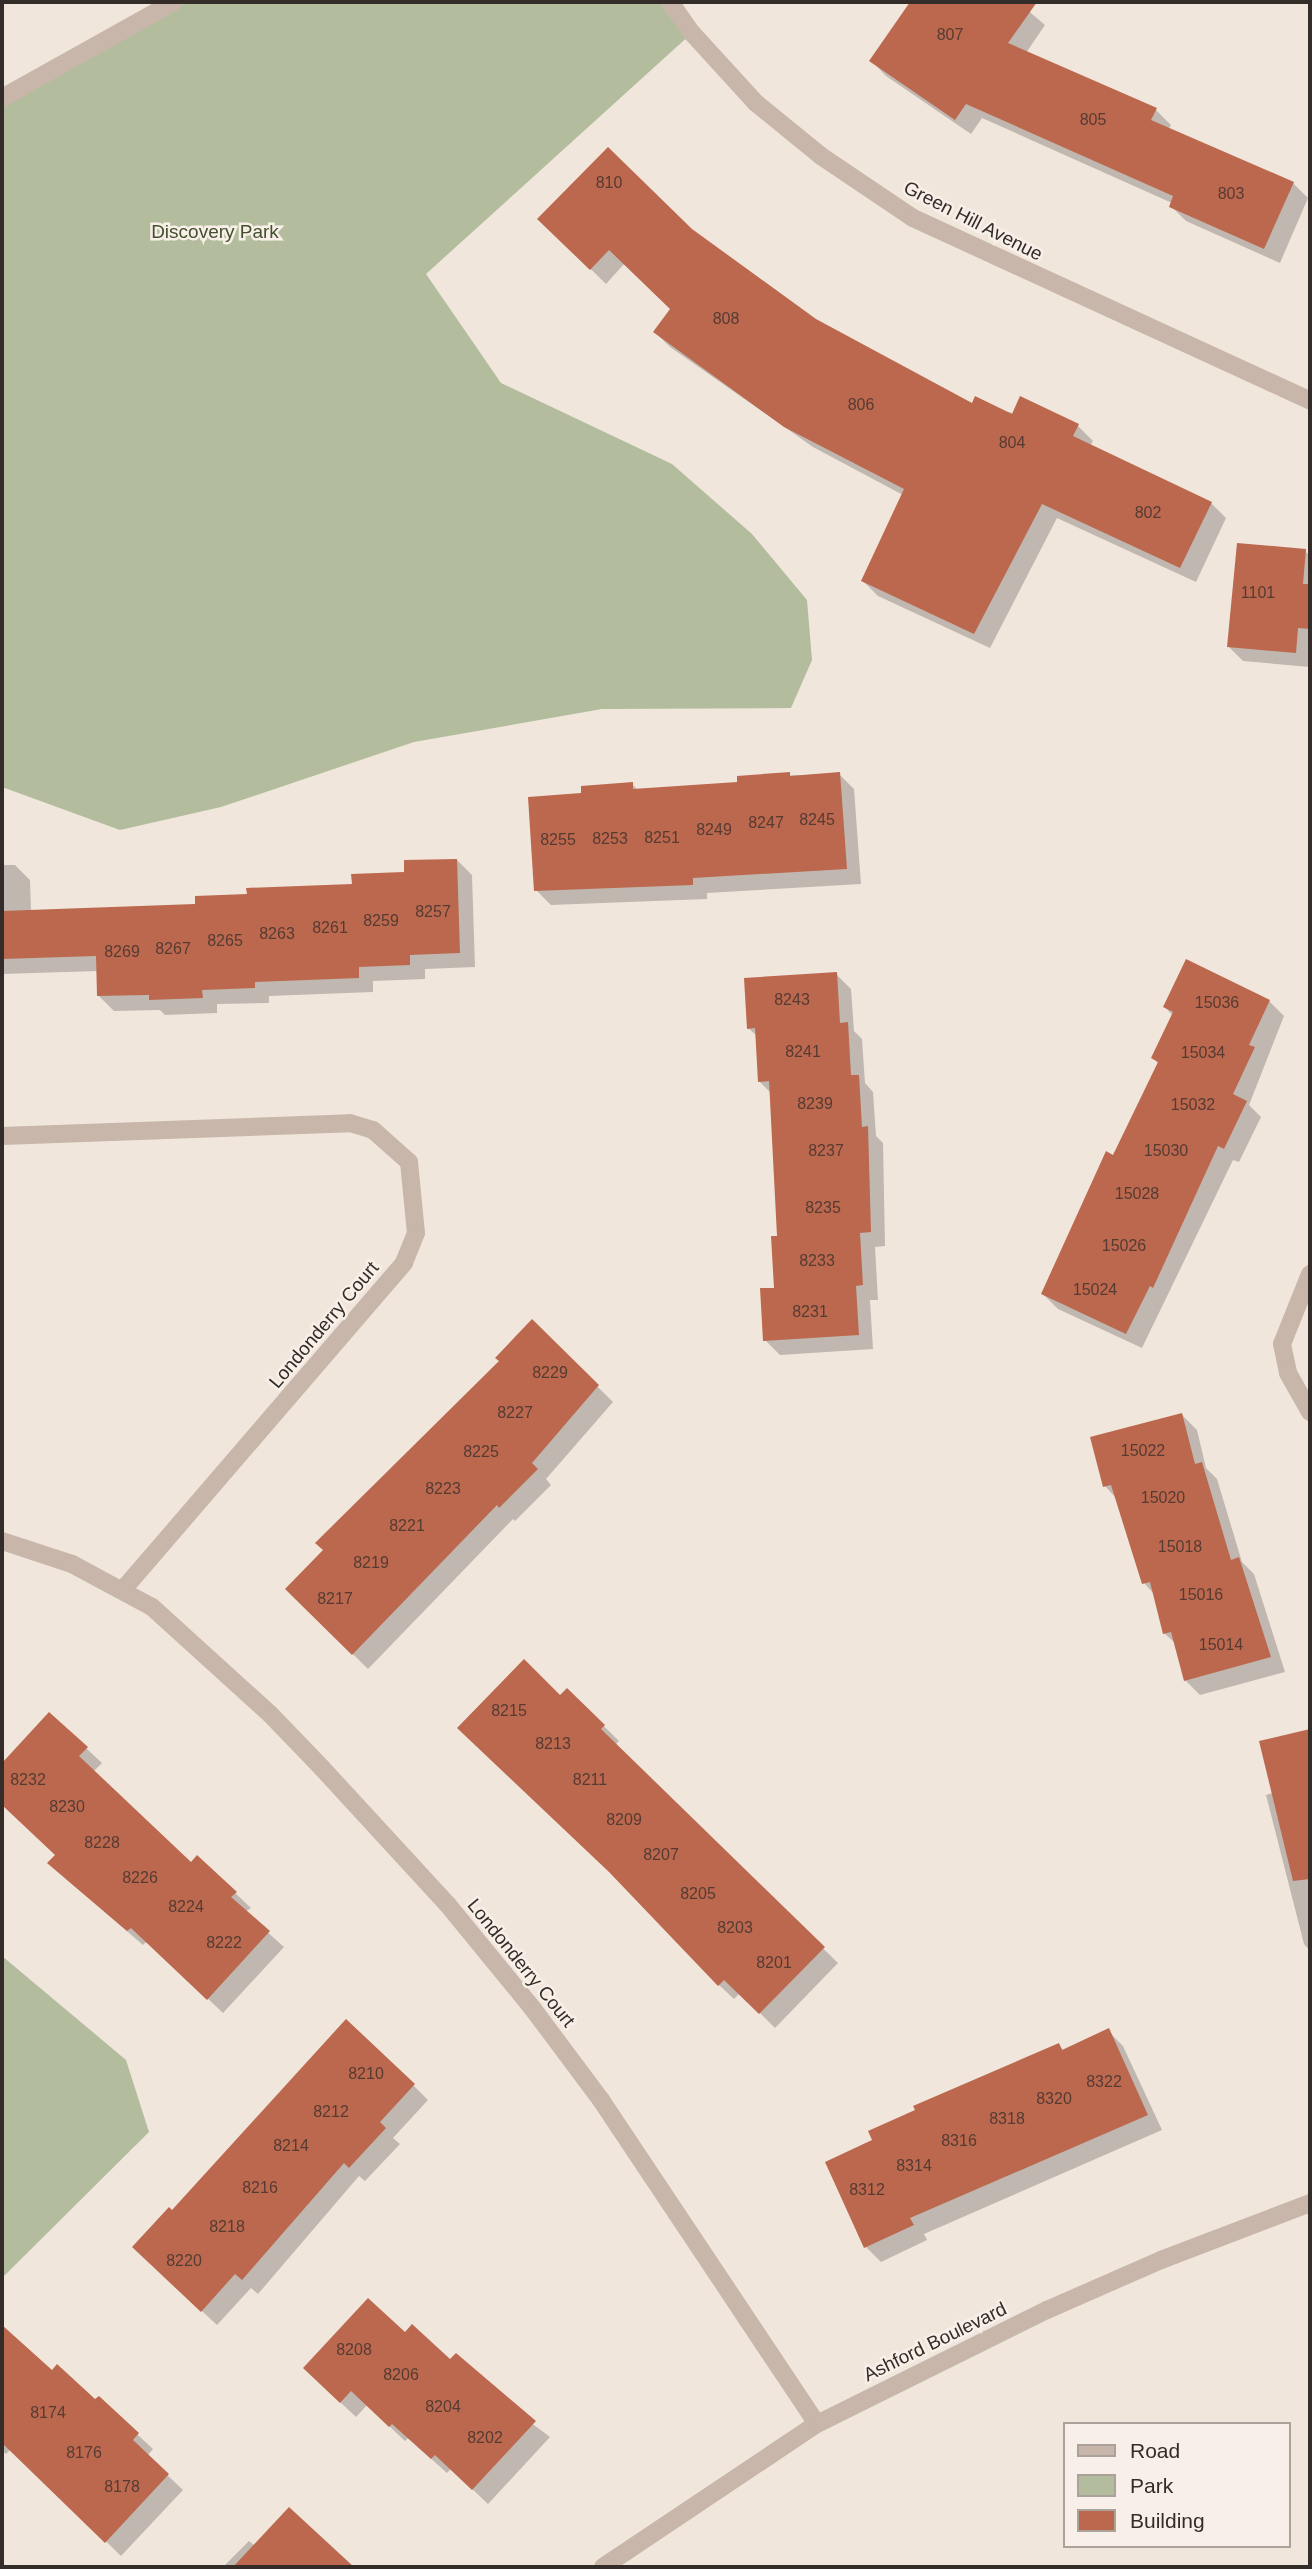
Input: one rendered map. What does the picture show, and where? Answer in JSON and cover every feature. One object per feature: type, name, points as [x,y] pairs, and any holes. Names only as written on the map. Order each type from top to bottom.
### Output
[{"type":"street","points":[[2,98],[174,2]]},
{"type":"street","name":"Green Hill Avenue","points":[[670,2],[756,103],[821,156],[913,218],[1310,401]]},
{"type":"street","name":"Londonderry Court","points":[[2,1136],[350,1123],[373,1129],[408,1162],[416,1233],[404,1263],[124,1588]]},
{"type":"street","points":[[1310,1274],[1282,1344],[1289,1373],[1310,1412]]},
{"type":"street","name":"Londonderry Court","points":[[2,1541],[72,1564],[124,1588],[152,1607],[270,1714],[448,1905],[601,2100],[817,2424]]},
{"type":"street","name":"Ashford Boulevard","points":[[603,2567],[817,2424],[1085,2293],[1310,2203]]},
{"type":"green space","name":"Discovery Park","points":[[187,2],[671,2],[692,33],[426,274],[501,383],[672,464],[752,534],[807,600],[812,660],[791,708],[602,709],[414,742],[221,807],[120,830],[2,787],[2,107]]},
{"type":"green space","points":[[2,1956],[126,2060],[149,2132],[2,2278]]},
{"type":"building","points":[[910,2],[1037,2],[1008,43],[1157,108],[1151,120],[1294,182],[1264,249],[1169,207],[1173,196],[966,104],[955,120],[869,61]]},
{"type":"building","points":[[608,147],[692,229],[816,319],[972,403],[975,396],[1012,414],[1020,396],[1079,424],[1073,436],[1212,502],[1180,568],[1042,504],[974,634],[861,581],[904,489],[784,427],[653,332],[670,309],[609,250],[590,270],[537,219]]},
{"type":"building","points":[[1237,543],[1306,549],[1303,584],[1310,584],[1310,629],[1298,628],[1296,653],[1227,647]]},
{"type":"building","points":[[790,772],[790,776],[840,772],[847,869],[693,878],[693,885],[534,891],[528,797],[581,793],[581,786],[633,782],[633,789],[737,782],[737,776]]},
{"type":"building","points":[[457,859],[460,953],[410,955],[410,965],[359,967],[359,978],[255,982],[255,988],[202,990],[203,998],[149,1000],[149,995],[97,996],[96,956],[2,959],[2,911],[195,904],[195,896],[247,894],[246,888],[352,884],[351,874],[404,872],[404,860]]},
{"type":"building","points":[[1186,959],[1270,1000],[1249,1045],[1255,1047],[1233,1094],[1247,1101],[1224,1149],[1218,1146],[1153,1288],[1150,1286],[1126,1334],[1041,1294],[1106,1151],[1113,1155],[1158,1062],[1151,1058],[1173,1012],[1163,1007]]},
{"type":"building","points":[[837,972],[840,1023],[848,1022],[851,1075],[859,1075],[862,1127],[868,1126],[871,1232],[860,1233],[863,1285],[856,1286],[859,1335],[763,1341],[760,1288],[774,1288],[771,1236],[777,1236],[769,1081],[758,1082],[755,1028],[747,1029],[744,978]]},
{"type":"building","points":[[532,1319],[599,1385],[532,1463],[538,1469],[499,1508],[497,1505],[352,1655],[285,1589],[323,1550],[315,1543],[499,1361],[495,1358]]},
{"type":"building","points":[[1182,1413],[1195,1464],[1202,1462],[1231,1560],[1239,1557],[1271,1657],[1184,1681],[1171,1632],[1163,1634],[1150,1582],[1142,1584],[1111,1485],[1103,1487],[1090,1437]]},
{"type":"building","points":[[524,1659],[560,1695],[567,1688],[605,1725],[601,1729],[825,1947],[759,2014],[724,1980],[718,1986],[609,1872],[457,1728]]},
{"type":"building","points":[[49,1712],[88,1747],[79,1756],[191,1862],[197,1855],[237,1892],[231,1897],[270,1931],[207,2000],[131,1928],[127,1931],[47,1863],[55,1855],[2,1805],[2,1763]]},
{"type":"building","points":[[1310,1729],[1310,1879],[1293,1881],[1259,1741]]},
{"type":"building","points":[[346,2019],[415,2084],[380,2122],[386,2128],[349,2168],[344,2163],[242,2280],[235,2274],[201,2312],[132,2247],[169,2207],[172,2210]]},
{"type":"building","points":[[1109,2028],[1148,2115],[910,2218],[914,2225],[864,2248],[825,2162],[872,2140],[868,2131],[915,2110],[913,2106],[1059,2043],[1062,2050]]},
{"type":"building","points":[[368,2298],[405,2332],[412,2324],[450,2359],[456,2353],[536,2421],[472,2490],[435,2455],[431,2459],[392,2424],[389,2427],[351,2391],[340,2403],[303,2368]]},
{"type":"building","points":[[2,2325],[52,2370],[57,2364],[95,2399],[99,2396],[139,2433],[133,2440],[169,2474],[105,2543],[2,2443]]},
{"type":"building","points":[[289,2507],[354,2567],[233,2567]]}]
